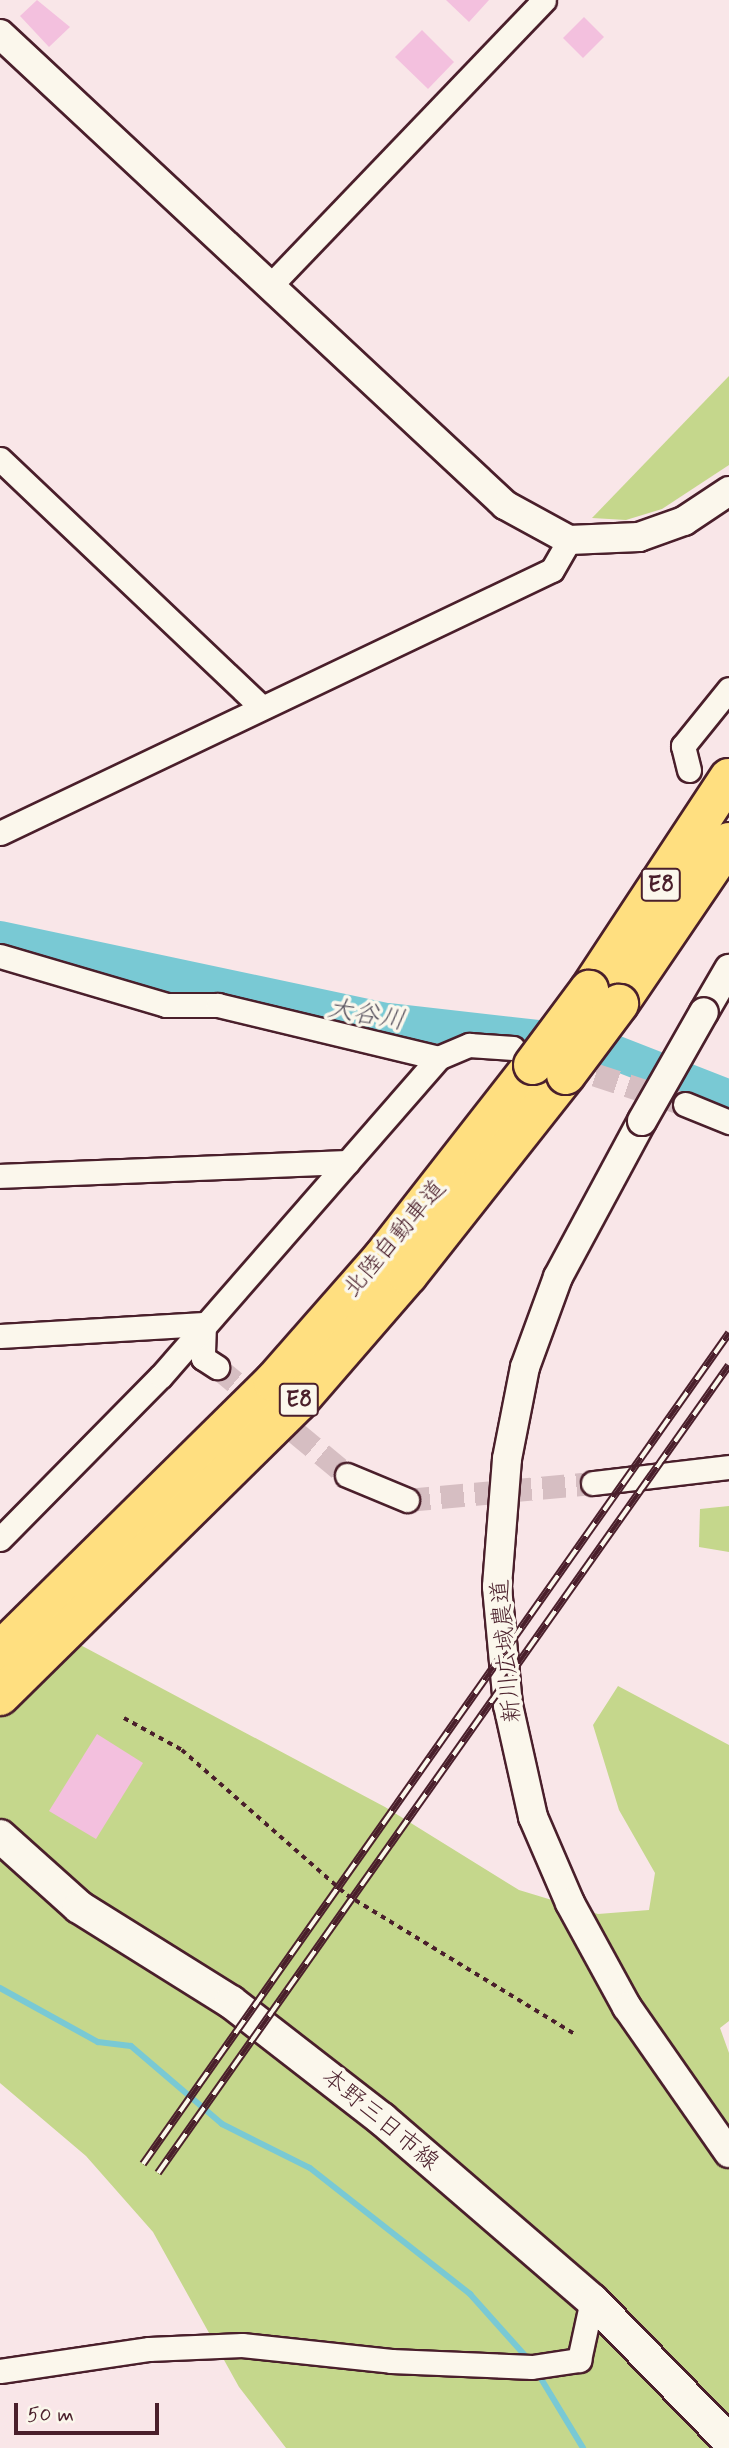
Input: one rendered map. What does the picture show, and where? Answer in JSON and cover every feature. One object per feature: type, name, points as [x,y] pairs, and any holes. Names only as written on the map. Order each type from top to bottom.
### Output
[{"type":"highway","name":"北陸自動車道","points":[[604,997],[729,778]]},
{"type":"highway","name":"北陸自動車道","points":[[0,1651],[272,1382],[382,1258],[537,1063],[604,997],[729,842]]},
{"type":"highway","name":"北陸自動車道","points":[[0,1696],[298,1402],[425,1255],[537,1063]]},
{"type":"main road","name":"本野三日市線","points":[[0,1836],[79,1907],[277,2036],[592,2300],[729,2441]]},
{"type":"street","points":[[269,287],[544,0]]},
{"type":"street","points":[[0,34],[505,505],[569,540],[639,537],[684,521],[729,491]]},
{"type":"street","points":[[0,459],[260,706]]},
{"type":"street","points":[[0,833],[260,706],[552,570],[569,540]]},
{"type":"street","points":[[689,770],[682,760],[683,746],[729,689]]},
{"type":"street","points":[[0,956],[166,1004],[218,1005],[438,1058]]},
{"type":"street","name":"新川広域農道","points":[[719,995],[642,1121],[558,1277],[525,1367],[507,1459],[499,1600],[508,1705],[533,1817],[570,1903],[627,2007],[729,2153]]},
{"type":"street","points":[[0,1539],[204,1324],[438,1058],[469,1045],[537,1063]]},
{"type":"street","points":[[685,1104],[729,1122]]},
{"type":"street","points":[[0,1176],[348,1162]]},
{"type":"street","points":[[0,1336],[204,1324]]},
{"type":"street","points":[[204,1324],[203,1358],[217,1367]]},
{"type":"street","points":[[593,1483],[729,1467]]},
{"type":"street","points":[[347,1475],[407,1500]]},
{"type":"street","points":[[3,2375],[149,2349],[242,2345],[531,2367],[579,2360],[592,2300]]},
{"type":"path","points":[[124,1718],[182,1750],[347,1895],[576,2035]]},
{"type":"green space","points":[[729,376],[729,465],[662,509],[626,520],[592,518]]},
{"type":"green space","points":[[729,1506],[729,1552],[699,1547],[700,1509]]},
{"type":"green space","points":[[0,1621],[71,1640],[385,1807],[519,1890],[598,1914],[649,1910],[655,1873],[619,1810],[593,1725],[618,1686],[729,1745],[729,2021],[720,2028],[729,2053],[729,2448],[286,2448],[239,2387],[153,2232],[86,2156],[0,2083]]},
{"type":"building","points":[[37,0],[70,27],[49,47],[20,16]]},
{"type":"building","points":[[446,0],[489,0],[469,22]]},
{"type":"building","points":[[584,17],[604,37],[583,58],[563,38]]},
{"type":"building","points":[[422,30],[454,62],[428,89],[395,57]]},
{"type":"building","points":[[97,1734],[143,1763],[96,1839],[49,1811]]},
{"type":"waterway","name":"大谷川","points":[[0,938],[387,1020],[591,1043],[729,1097]]},
{"type":"waterway","points":[[0,1988],[98,2042],[131,2046],[222,2124],[310,2168],[470,2294],[529,2360]]},
{"type":"waterway","points":[[537,2372],[583,2448]]},
{"type":"tunnel","points":[[563,1064],[685,1104]]},
{"type":"tunnel","points":[[217,1367],[347,1475]]},
{"type":"tunnel","points":[[407,1500],[593,1483]]},
{"type":"railway","points":[[143,2164],[729,1333]]},
{"type":"railway","points":[[158,2173],[729,1365]]}]
